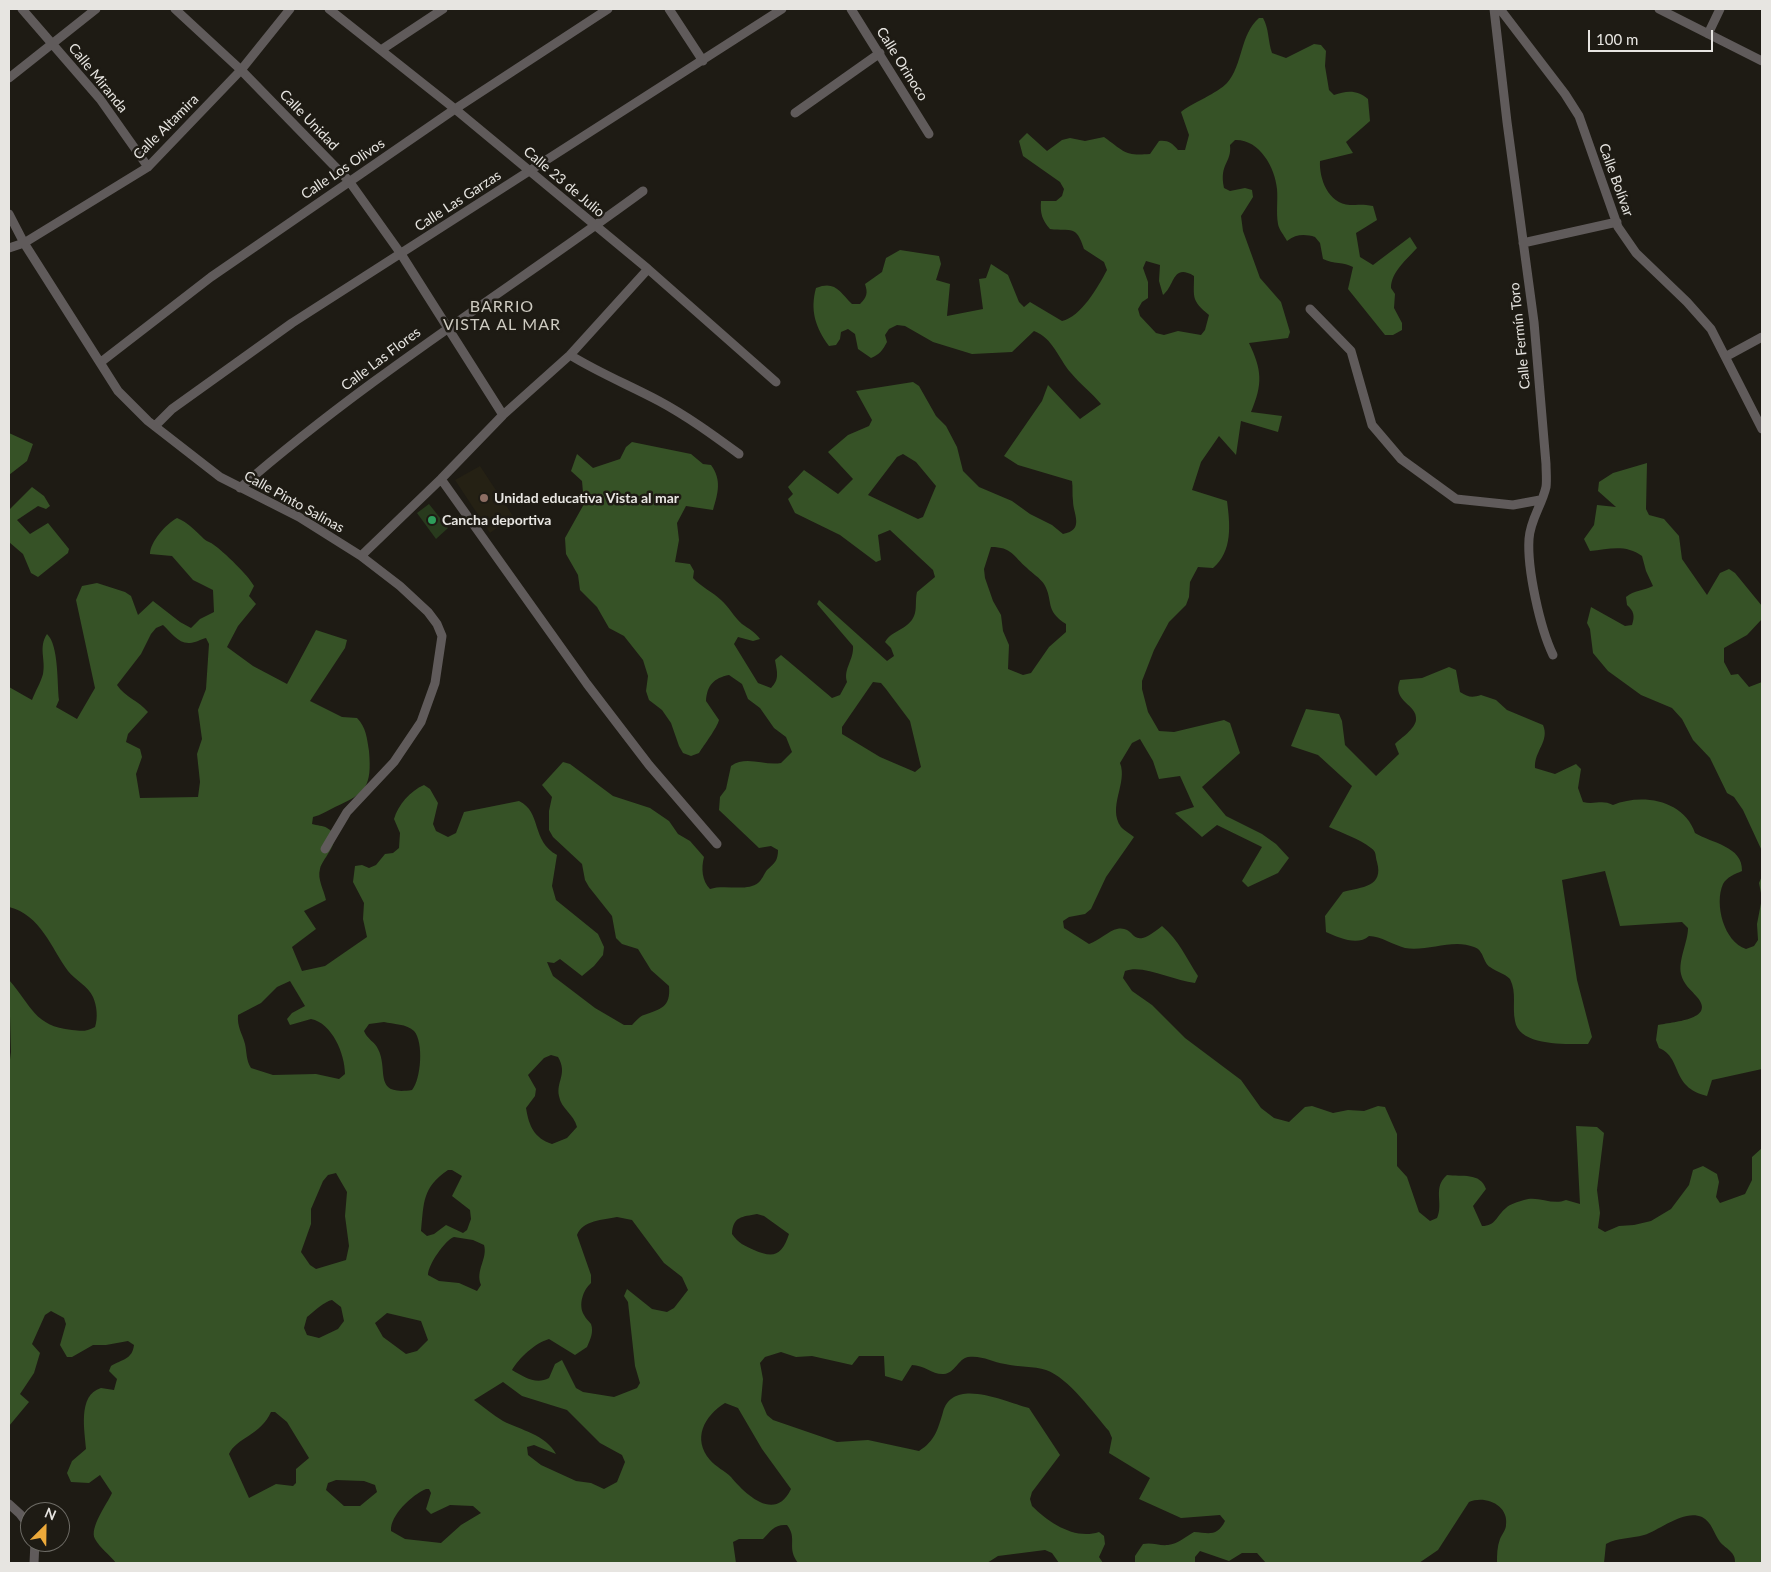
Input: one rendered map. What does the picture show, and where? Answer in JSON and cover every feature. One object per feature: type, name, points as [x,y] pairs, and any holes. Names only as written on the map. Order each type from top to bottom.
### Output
[{"type":"street","name":"Calle Miranda","points":[[22,9],[100,99],[148,167]]},
{"type":"street","points":[[9,78],[96,9]]},
{"type":"street","name":"Calle Unidad","points":[[175,9],[241,70],[349,181],[401,254],[503,415]]},
{"type":"street","name":"Calle Altamira","points":[[9,248],[24,243],[148,167],[241,70],[290,9]]},
{"type":"street","name":"Calle 23 de Julio","points":[[329,9],[455,109],[648,269],[776,382]]},
{"type":"street","points":[[380,50],[443,9]]},
{"type":"street","name":"Calle Los Olivos","points":[[101,362],[211,276],[455,109],[608,9]]},
{"type":"street","points":[[669,9],[703,61]]},
{"type":"street","name":"Calle Las Garzas","points":[[155,426],[172,409],[292,323],[782,9]]},
{"type":"street","name":"Calle Orinoco","points":[[851,9],[929,134]]},
{"type":"street","name":"Calle Fermín Toro","points":[[1494,9],[1506,122],[1534,322],[1546,464],[1546,487],[1540,500],[1529,538],[1532,573],[1544,637],[1553,655]]},
{"type":"street","name":"Calle Bolívar","points":[[1500,9],[1565,94],[1579,116],[1617,222],[1636,253],[1687,302],[1711,329],[1758,411],[1762,429]]},
{"type":"street","points":[[1659,9],[1762,61]]},
{"type":"street","points":[[1708,34],[1720,9]]},
{"type":"street","points":[[795,113],[880,53]]},
{"type":"street","name":"Calle Las Flores","points":[[240,488],[286,448],[448,326],[643,191]]},
{"type":"street","name":"Calle Pinto Salinas","points":[[9,214],[24,243],[118,391],[155,426],[207,468],[240,488],[299,517],[361,556],[428,612],[437,624],[442,636],[435,683],[421,722],[394,762],[347,812],[325,849]]},
{"type":"street","points":[[1523,243],[1617,222]]},
{"type":"street","points":[[361,556],[441,479],[503,415],[570,355],[648,269]]},
{"type":"street","points":[[1310,309],[1351,352],[1372,425],[1401,459],[1456,499],[1512,505],[1540,500]]},
{"type":"street","points":[[1727,356],[1762,337]]},
{"type":"street","points":[[570,355],[595,370],[682,414],[739,454]]},
{"type":"street","points":[[441,479],[587,684],[649,765],[717,844]]},
{"type":"street","points":[[9,1504],[20,1514]]},
{"type":"shaded area","name":"Unidad educativa Vista al mar","points":[[480,466],[513,516],[490,533],[455,480]]},
{"type":"green space","points":[[1259,18],[1263,18],[1272,53],[1286,58],[1314,44],[1321,45],[1326,51],[1325,66],[1329,90],[1334,95],[1352,92],[1368,99],[1370,121],[1346,142],[1353,153],[1320,161],[1321,175],[1326,189],[1342,204],[1373,206],[1377,220],[1356,233],[1360,257],[1373,265],[1410,237],[1417,248],[1400,266],[1392,282],[1391,288],[1395,294],[1394,308],[1402,323],[1402,330],[1393,335],[1385,335],[1348,289],[1353,267],[1323,259],[1320,243],[1315,237],[1301,235],[1287,241],[1278,224],[1276,181],[1269,164],[1258,149],[1251,144],[1235,140],[1230,145],[1229,156],[1224,168],[1224,188],[1230,191],[1245,188],[1252,190],[1253,197],[1241,216],[1243,231],[1260,278],[1281,302],[1290,332],[1288,338],[1249,343],[1259,369],[1258,393],[1251,412],[1282,416],[1278,432],[1241,421],[1236,455],[1219,436],[1201,462],[1192,490],[1227,501],[1229,537],[1227,545],[1224,554],[1213,568],[1198,567],[1190,582],[1189,597],[1186,605],[1169,622],[1154,650],[1142,681],[1142,689],[1148,712],[1159,731],[1174,732],[1224,720],[1230,723],[1240,753],[1202,787],[1226,816],[1262,834],[1276,844],[1289,858],[1278,873],[1248,887],[1242,881],[1262,847],[1217,825],[1202,837],[1175,813],[1194,807],[1180,776],[1159,779],[1153,761],[1140,739],[1132,743],[1120,763],[1122,779],[1116,811],[1121,827],[1134,837],[1106,877],[1091,909],[1085,914],[1069,917],[1063,921],[1064,928],[1089,944],[1117,929],[1124,929],[1138,938],[1144,938],[1162,926],[1178,943],[1198,976],[1195,983],[1150,971],[1133,969],[1125,971],[1123,978],[1132,991],[1152,1005],[1185,1038],[1241,1080],[1261,1108],[1274,1118],[1289,1122],[1305,1107],[1312,1106],[1333,1113],[1348,1110],[1364,1111],[1378,1106],[1385,1107],[1397,1134],[1397,1166],[1407,1177],[1419,1212],[1430,1221],[1437,1218],[1440,1185],[1447,1175],[1470,1176],[1483,1184],[1486,1189],[1473,1206],[1482,1226],[1487,1226],[1493,1222],[1510,1205],[1529,1199],[1556,1202],[1566,1200],[1580,1204],[1576,1126],[1597,1127],[1604,1133],[1597,1190],[1600,1213],[1598,1228],[1605,1232],[1619,1226],[1651,1221],[1671,1209],[1689,1185],[1693,1170],[1703,1166],[1717,1174],[1719,1182],[1716,1197],[1720,1203],[1745,1194],[1752,1180],[1752,1157],[1762,1148],[1762,1563],[1735,1563],[1734,1556],[1720,1542],[1708,1522],[1702,1517],[1695,1515],[1672,1521],[1644,1535],[1615,1540],[1606,1544],[1604,1563],[1497,1563],[1498,1545],[1506,1525],[1504,1512],[1495,1503],[1475,1500],[1469,1502],[1438,1550],[1419,1563],[1266,1563],[1257,1553],[1242,1553],[1229,1561],[1200,1551],[1195,1557],[1195,1563],[1135,1563],[1135,1556],[1143,1544],[1172,1544],[1194,1532],[1216,1532],[1225,1521],[1220,1515],[1181,1518],[1139,1499],[1150,1478],[1109,1453],[1112,1438],[1109,1431],[1072,1388],[1055,1374],[1041,1369],[968,1357],[951,1371],[944,1374],[912,1365],[902,1381],[885,1376],[884,1356],[859,1356],[852,1365],[812,1356],[796,1357],[781,1352],[765,1357],[760,1363],[763,1379],[761,1401],[767,1415],[773,1420],[837,1442],[868,1440],[919,1451],[929,1443],[935,1434],[949,1401],[958,1395],[981,1395],[1029,1408],[1060,1455],[1032,1492],[1030,1499],[1032,1506],[1054,1524],[1072,1532],[1090,1534],[1099,1532],[1104,1536],[1105,1544],[1099,1557],[1103,1563],[1059,1563],[1052,1553],[1045,1550],[998,1556],[987,1563],[798,1563],[793,1552],[792,1535],[787,1525],[783,1525],[773,1529],[763,1539],[739,1539],[733,1542],[736,1563],[116,1563],[97,1542],[94,1534],[99,1516],[112,1493],[100,1475],[89,1483],[71,1482],[67,1473],[72,1461],[86,1449],[84,1415],[88,1398],[93,1392],[101,1388],[114,1390],[117,1379],[109,1371],[111,1366],[126,1359],[131,1354],[134,1345],[128,1341],[93,1345],[72,1357],[67,1357],[60,1345],[66,1324],[64,1318],[51,1311],[45,1315],[32,1344],[40,1353],[34,1373],[20,1394],[29,1402],[9,1426],[9,1067],[11,1052],[9,980],[35,1013],[49,1024],[59,1028],[81,1031],[95,1027],[97,1016],[91,993],[68,971],[44,933],[29,917],[9,907],[9,687],[32,700],[43,674],[43,644],[47,634],[51,639],[56,655],[59,700],[56,707],[77,719],[95,688],[76,600],[82,586],[97,583],[125,592],[131,596],[138,615],[153,601],[191,628],[200,619],[214,612],[213,590],[193,580],[172,556],[150,554],[159,534],[177,518],[188,524],[205,540],[224,553],[242,570],[254,586],[249,596],[256,604],[238,626],[227,647],[253,666],[287,684],[316,630],[347,640],[345,648],[310,701],[342,717],[357,718],[360,721],[368,742],[370,763],[368,781],[360,793],[354,797],[313,817],[312,824],[325,827],[332,832],[334,842],[319,873],[326,900],[304,911],[316,929],[292,947],[302,971],[325,966],[367,937],[363,919],[364,903],[353,882],[355,866],[362,865],[369,868],[376,865],[385,854],[393,853],[399,848],[400,833],[394,819],[409,795],[424,785],[430,789],[438,803],[433,824],[436,831],[448,837],[456,833],[464,812],[519,801],[526,806],[531,812],[543,842],[557,855],[552,886],[556,900],[598,934],[604,947],[603,955],[582,976],[560,959],[554,963],[547,962],[553,976],[595,1008],[624,1025],[632,1025],[642,1016],[655,1011],[666,1003],[669,986],[651,970],[638,949],[622,944],[616,938],[612,916],[589,887],[585,880],[582,864],[553,837],[549,830],[549,811],[552,797],[542,785],[563,762],[570,764],[613,796],[650,808],[669,821],[678,834],[690,841],[704,857],[703,874],[705,882],[710,889],[722,887],[742,888],[753,886],[761,880],[775,861],[778,850],[771,846],[759,848],[719,810],[720,797],[726,789],[731,766],[743,761],[781,763],[792,752],[786,737],[774,728],[760,708],[748,699],[742,684],[729,675],[715,680],[707,695],[706,701],[719,720],[716,727],[699,753],[691,756],[683,753],[671,723],[662,710],[649,700],[646,691],[648,676],[643,660],[624,636],[609,628],[597,607],[580,590],[578,575],[566,554],[565,538],[584,504],[582,481],[571,471],[577,454],[593,468],[620,459],[626,447],[632,442],[691,454],[703,464],[711,465],[718,481],[713,510],[686,506],[677,523],[679,540],[675,562],[690,564],[694,571],[693,578],[721,600],[742,624],[754,632],[760,639],[753,641],[738,637],[734,644],[758,683],[771,688],[774,685],[777,675],[775,660],[781,655],[832,698],[840,695],[847,682],[846,673],[852,656],[853,646],[817,604],[819,600],[887,661],[894,656],[891,648],[885,642],[911,621],[914,616],[917,592],[935,577],[933,570],[890,530],[878,535],[881,560],[876,562],[840,535],[795,513],[788,499],[793,494],[788,487],[804,470],[838,494],[853,479],[828,452],[848,435],[869,426],[872,420],[856,391],[913,382],[919,386],[936,416],[946,426],[957,447],[963,471],[979,487],[1012,501],[1030,514],[1052,525],[1063,534],[1070,532],[1076,525],[1072,481],[1018,465],[1004,456],[1042,401],[1048,385],[1080,419],[1101,404],[1066,367],[1051,343],[1041,334],[1034,331],[1012,352],[972,354],[933,342],[905,326],[897,325],[889,329],[885,335],[887,342],[879,354],[871,358],[858,349],[855,334],[848,329],[841,332],[840,339],[836,345],[829,346],[820,332],[815,318],[814,296],[816,288],[828,285],[833,286],[852,304],[860,304],[866,295],[865,284],[882,272],[886,258],[900,250],[939,256],[941,264],[936,280],[950,284],[947,316],[983,309],[979,279],[986,278],[991,264],[1008,275],[1019,302],[1024,307],[1030,302],[1062,321],[1076,314],[1099,285],[1107,270],[1104,262],[1084,249],[1076,232],[1050,229],[1045,223],[1041,213],[1041,201],[1056,201],[1062,196],[1064,189],[1060,182],[1023,156],[1019,141],[1027,133],[1047,151],[1062,140],[1070,138],[1085,141],[1104,137],[1125,152],[1135,154],[1150,154],[1159,141],[1170,142],[1178,150],[1185,150],[1189,135],[1181,112],[1227,83],[1236,68],[1248,32]],"holes":[[[1146,261],[1160,265],[1159,281],[1163,295],[1178,274],[1182,272],[1194,276],[1196,302],[1209,315],[1205,330],[1201,335],[1178,331],[1164,335],[1156,333],[1140,316],[1138,309],[1142,302],[1148,298],[1148,282],[1143,268]],[[903,454],[916,462],[936,486],[923,517],[918,519],[868,495],[897,457]],[[991,547],[998,547],[1012,553],[1044,584],[1052,610],[1066,624],[1066,632],[1049,647],[1031,673],[1023,675],[1008,669],[1009,645],[1003,631],[1001,615],[993,601],[984,569]],[[163,625],[182,642],[192,643],[206,638],[209,644],[206,689],[198,710],[202,739],[197,754],[200,782],[198,797],[140,798],[136,774],[142,757],[140,749],[126,742],[128,734],[148,712],[117,685],[141,654],[151,634],[156,628]],[[873,682],[881,683],[910,721],[921,767],[915,772],[880,757],[842,734],[842,727]],[[290,981],[305,1006],[292,1013],[287,1019],[290,1025],[311,1019],[325,1026],[336,1040],[340,1049],[345,1074],[339,1079],[316,1074],[273,1075],[251,1068],[239,1027],[238,1015],[261,1003],[277,987]],[[384,1022],[404,1026],[414,1031],[419,1043],[420,1061],[418,1078],[412,1090],[400,1091],[391,1089],[387,1085],[384,1080],[378,1049],[364,1031],[369,1024]],[[551,1055],[558,1057],[562,1068],[559,1086],[560,1101],[573,1118],[577,1127],[567,1138],[552,1144],[541,1138],[533,1130],[526,1108],[535,1096],[536,1089],[528,1075],[544,1058]],[[448,1170],[452,1170],[462,1176],[452,1196],[470,1210],[471,1219],[467,1230],[463,1233],[446,1225],[434,1234],[427,1236],[421,1231],[426,1196],[433,1183]],[[336,1173],[347,1192],[345,1216],[349,1246],[346,1260],[316,1269],[310,1265],[301,1252],[311,1224],[311,1209],[323,1181],[328,1175]],[[757,1214],[764,1216],[789,1234],[780,1251],[772,1254],[761,1253],[737,1240],[732,1234],[734,1224],[739,1218]],[[617,1217],[632,1220],[664,1263],[682,1277],[688,1290],[674,1308],[667,1312],[652,1309],[627,1289],[624,1296],[628,1302],[635,1366],[640,1383],[637,1388],[614,1397],[583,1392],[576,1388],[562,1360],[555,1364],[549,1378],[544,1380],[530,1379],[512,1370],[528,1352],[538,1344],[549,1339],[575,1355],[587,1347],[592,1327],[582,1311],[581,1302],[591,1283],[591,1275],[577,1235],[584,1226],[600,1220]],[[454,1237],[473,1240],[484,1245],[485,1250],[480,1274],[481,1285],[477,1291],[459,1283],[439,1281],[428,1275],[434,1259]],[[332,1300],[341,1307],[344,1321],[338,1329],[319,1338],[307,1335],[304,1328],[307,1317],[323,1304]],[[387,1313],[421,1321],[428,1340],[417,1351],[406,1354],[383,1337],[375,1323]],[[503,1382],[522,1396],[567,1410],[600,1443],[622,1455],[625,1462],[617,1482],[604,1489],[591,1483],[576,1481],[541,1465],[528,1455],[527,1447],[534,1445],[556,1454],[552,1447],[533,1434],[503,1421],[474,1400]],[[725,1403],[738,1408],[762,1449],[791,1489],[784,1499],[777,1504],[769,1505],[760,1502],[744,1491],[729,1475],[710,1460],[702,1444],[703,1428],[711,1414]],[[271,1412],[275,1412],[287,1422],[309,1458],[296,1469],[296,1483],[293,1486],[276,1484],[249,1498],[229,1454],[237,1444],[267,1420]],[[336,1480],[364,1481],[375,1485],[377,1492],[360,1506],[344,1506],[326,1490],[328,1483]],[[429,1489],[431,1493],[426,1509],[431,1514],[450,1505],[473,1506],[481,1513],[461,1525],[441,1543],[405,1539],[391,1531],[394,1519],[403,1506],[420,1492]]]},
{"type":"green space","points":[[9,433],[33,444],[27,461],[9,475]]},
{"type":"green space","points":[[1647,463],[1646,509],[1649,515],[1664,519],[1679,536],[1682,559],[1707,595],[1720,573],[1729,569],[1735,573],[1762,606],[1762,619],[1747,635],[1724,648],[1724,662],[1731,675],[1738,674],[1749,687],[1762,682],[1762,851],[1743,810],[1734,797],[1727,793],[1710,758],[1693,740],[1682,719],[1672,708],[1641,695],[1608,671],[1593,653],[1590,629],[1587,623],[1591,607],[1625,626],[1632,625],[1633,614],[1627,605],[1626,597],[1653,586],[1642,556],[1636,552],[1617,548],[1590,551],[1584,539],[1594,525],[1597,505],[1616,507],[1598,491],[1599,482],[1613,473]]},
{"type":"green space","points":[[32,487],[44,496],[50,506],[46,509],[38,506],[17,520],[30,534],[48,523],[69,549],[68,553],[38,577],[31,573],[23,554],[9,542],[9,510]]},
{"type":"green space","name":"Cancha deportiva","points":[[429,504],[448,528],[436,539],[417,513]]},
{"type":"green space","points":[[1449,667],[1456,670],[1460,692],[1465,695],[1481,695],[1496,700],[1507,710],[1543,725],[1545,736],[1535,762],[1535,768],[1555,774],[1576,764],[1581,769],[1578,788],[1583,802],[1605,802],[1613,805],[1624,801],[1636,800],[1661,802],[1672,806],[1682,813],[1690,822],[1695,833],[1725,846],[1737,856],[1741,863],[1742,871],[1729,878],[1723,884],[1720,902],[1721,912],[1727,931],[1732,939],[1746,949],[1754,946],[1758,940],[1757,924],[1762,898],[1762,1069],[1712,1080],[1707,1096],[1695,1092],[1687,1086],[1671,1058],[1659,1048],[1656,1040],[1658,1025],[1690,1019],[1701,1011],[1702,1005],[1685,984],[1680,969],[1688,928],[1682,922],[1620,926],[1605,871],[1562,880],[1577,980],[1592,1037],[1588,1044],[1558,1044],[1535,1040],[1525,1036],[1515,1021],[1514,994],[1510,979],[1488,965],[1480,951],[1474,947],[1449,944],[1413,949],[1396,945],[1374,936],[1354,941],[1342,939],[1326,932],[1325,916],[1343,892],[1370,885],[1377,877],[1378,870],[1373,850],[1356,839],[1329,827],[1352,786],[1318,755],[1291,746],[1306,709],[1339,714],[1342,721],[1345,745],[1376,776],[1399,754],[1395,744],[1410,730],[1416,720],[1413,710],[1399,693],[1400,680],[1422,678]]},
{"type":"green space","points":[[1762,876],[1762,898],[1759,883]]},
{"type":"place","name":"Unidad educativa Vista al mar","points":[[484,498]]},
{"type":"place","name":"Cancha deportiva","points":[[432,520]]},
{"type":"district","name":"BARRIO VISTA AL MAR","points":[[502,316]]}]
